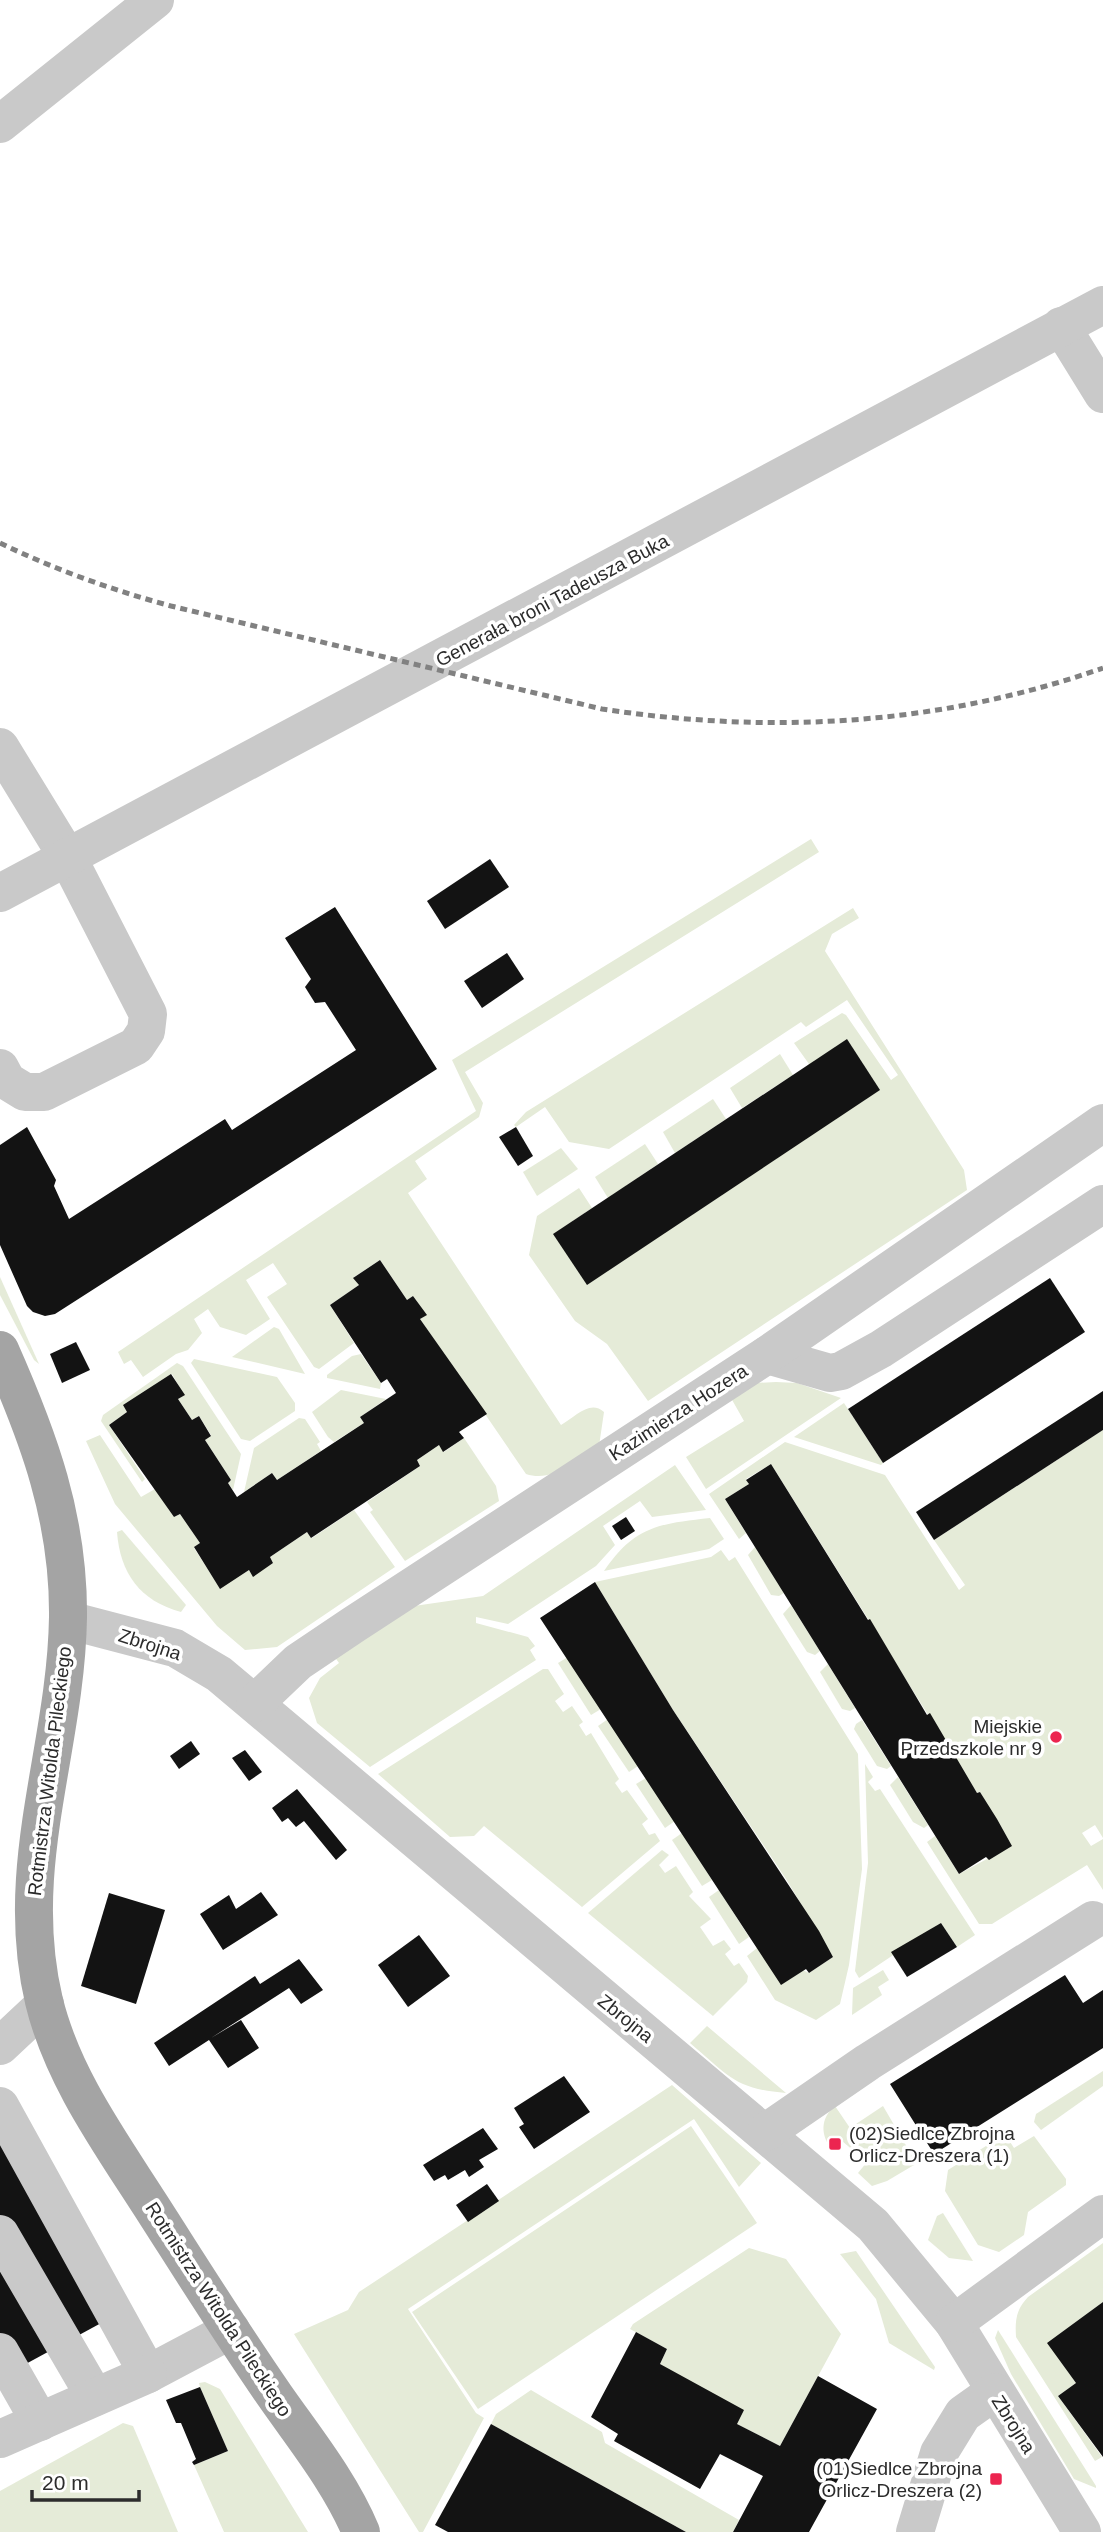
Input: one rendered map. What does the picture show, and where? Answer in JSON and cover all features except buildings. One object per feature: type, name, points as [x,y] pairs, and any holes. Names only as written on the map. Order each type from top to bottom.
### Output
[{"type":"main road","name":"Rotmistrza Witolda Pileckiego","points":[[2,1358],[53,1486],[67,1565],[68,1620],[32,1896],[34,1952],[45,2004],[65,2062],[95,2119],[231,2330],[334,2480],[361,2532]]},
{"type":"street","points":[[0,124],[155,0]]},
{"type":"street","name":"Generała broni Tadeusza Buka","points":[[0,892],[1103,305]]},
{"type":"street","points":[[1061,326],[1103,394]]},
{"type":"street","points":[[0,747],[68,858],[148,1014],[146,1031],[136,1046],[44,1092],[24,1092],[7,1082],[0,1068]]},
{"type":"street","name":"Kazimierza Hozera","points":[[255,1703],[299,1662],[353,1625],[767,1355],[1103,1123]]},
{"type":"street","points":[[767,1355],[830,1373],[841,1371],[881,1349],[1103,1204]]},
{"type":"street","name":"Zbrojna","points":[[68,1620],[175,1648],[219,1675],[569,1972],[766,2132],[873,2225],[954,2323],[1082,2532]]},
{"type":"street","points":[[766,2132],[868,2062],[1093,1920]]},
{"type":"street","points":[[0,2046],[45,2004]]},
{"type":"street","points":[[0,2106],[148,2374]]},
{"type":"street","points":[[954,2323],[1103,2214]]},
{"type":"street","points":[[0,2234],[95,2397]]},
{"type":"street","points":[[0,2439],[148,2374],[231,2330]]},
{"type":"street","points":[[0,2351],[40,2422]]},
{"type":"street","points":[[915,2532],[939,2453],[962,2414],[994,2392]]},
{"type":"green space","points":[[811,839],[819,852],[465,1072],[483,1103],[479,1117],[415,1161],[427,1179],[408,1193],[561,1425],[588,1408],[599,1408],[604,1412],[599,1446],[555,1473],[536,1476],[526,1474],[420,1319],[426,1315],[413,1296],[407,1300],[380,1260],[354,1277],[359,1285],[330,1305],[354,1343],[319,1369],[314,1367],[267,1297],[287,1284],[273,1263],[246,1280],[270,1319],[246,1335],[220,1327],[208,1309],[194,1319],[202,1333],[188,1350],[176,1354],[143,1377],[131,1360],[124,1364],[118,1352],[476,1111],[452,1060]]},
{"type":"green space","points":[[853,908],[859,918],[832,934],[825,951],[964,1170],[967,1190],[648,1401],[607,1344],[575,1321],[529,1255],[537,1216],[579,1188],[592,1208],[554,1234],[587,1284],[809,1064],[794,1043],[842,1013],[891,1080],[898,1075],[847,1000],[806,1027],[801,1022],[609,1149],[569,1142],[545,1107],[516,1127],[514,1125],[526,1112]]},
{"type":"green space","points":[[780,1054],[793,1075],[742,1108],[730,1088]]},
{"type":"green space","points":[[713,1099],[726,1119],[675,1153],[663,1132]]},
{"type":"green space","points":[[645,1144],[658,1164],[608,1198],[595,1177]]},
{"type":"green space","points":[[561,1148],[578,1169],[537,1196],[523,1172]]},
{"type":"green space","points":[[0,1277],[39,1364],[34,1360],[0,1295]]},
{"type":"green space","points":[[274,1327],[279,1329],[305,1374],[232,1357]]},
{"type":"green space","points":[[361,1354],[381,1383],[380,1389],[327,1378],[327,1375],[352,1356]]},
{"type":"green space","points":[[194,1359],[277,1377],[295,1403],[295,1411],[250,1441],[241,1439],[191,1363]]},
{"type":"green space","points":[[177,1363],[183,1366],[241,1454],[233,1490],[228,1483],[231,1480],[205,1440],[211,1435],[199,1416],[192,1420],[178,1399],[184,1395],[172,1374],[124,1405],[127,1412],[109,1425],[145,1479],[142,1482],[101,1421],[103,1415]]},
{"type":"green space","points":[[754,1383],[797,1383],[841,1398],[706,1489],[686,1457],[744,1421],[731,1398]]},
{"type":"green space","points":[[341,1390],[386,1399],[360,1417],[364,1423],[334,1442],[312,1412]]},
{"type":"green space","points":[[844,1403],[883,1463],[881,1465],[794,1437]]},
{"type":"green space","points":[[299,1418],[305,1419],[320,1442],[317,1444],[321,1451],[277,1480],[272,1473],[244,1492],[254,1448]]},
{"type":"green space","points":[[1103,1430],[1103,1838],[1095,1825],[1082,1833],[1091,1846],[1103,1839],[1103,1890],[1087,1865],[992,1924],[979,1924],[927,1842],[935,1836],[959,1874],[1011,1846],[980,1792],[977,1793],[771,1464],[746,1479],[749,1484],[725,1499],[746,1533],[739,1539],[709,1494],[785,1442],[885,1475],[959,1590],[965,1585],[934,1540]]},
{"type":"green space","points":[[100,1435],[141,1497],[155,1489],[174,1517],[180,1514],[200,1543],[194,1548],[220,1588],[249,1570],[253,1576],[273,1563],[270,1557],[307,1532],[312,1538],[354,1510],[395,1567],[277,1647],[245,1650],[217,1626],[115,1504],[86,1441]]},
{"type":"green space","points":[[464,1438],[496,1486],[499,1501],[405,1561],[370,1512],[373,1510],[367,1502],[420,1466],[417,1460],[439,1445],[444,1452]]},
{"type":"green space","points":[[675,1465],[706,1510],[652,1517],[640,1501],[603,1526],[615,1545],[596,1566],[508,1624],[476,1617],[476,1623],[528,1637],[535,1646],[530,1650],[536,1660],[370,1767],[317,1723],[309,1698],[320,1678],[339,1663],[334,1656],[414,1606],[483,1596]]},
{"type":"green space","points":[[710,1518],[724,1539],[709,1549],[604,1571],[626,1545],[649,1530],[676,1522]]},
{"type":"green space","points":[[122,1530],[186,1605],[181,1612],[154,1601],[135,1583],[122,1560],[117,1532]]},
{"type":"green space","points":[[755,1547],[784,1593],[779,1596],[771,1595],[748,1555]]},
{"type":"green space","points":[[721,1550],[729,1561],[735,1557],[858,1754],[862,1869],[849,1965],[840,2004],[816,2020],[775,2000],[747,1956],[757,1948],[809,1973],[833,1957],[786,1879],[673,1710],[595,1582],[711,1557]]},
{"type":"green space","points":[[791,1605],[820,1651],[815,1655],[807,1652],[783,1614]]},
{"type":"green space","points":[[568,1657],[601,1709],[591,1715],[558,1663]]},
{"type":"green space","points":[[828,1664],[855,1708],[850,1711],[842,1709],[820,1672]]},
{"type":"green space","points":[[543,1669],[548,1669],[564,1694],[555,1701],[563,1712],[572,1706],[583,1722],[579,1725],[586,1736],[591,1733],[619,1779],[615,1783],[622,1793],[627,1790],[648,1819],[642,1824],[649,1835],[655,1833],[660,1841],[582,1907],[484,1826],[474,1836],[450,1837],[378,1774]]},
{"type":"green space","points":[[608,1719],[638,1766],[629,1772],[598,1726]]},
{"type":"green space","points":[[862,1720],[891,1766],[887,1769],[877,1766],[854,1729]]},
{"type":"green space","points":[[865,1764],[873,1777],[868,1782],[875,1791],[880,1789],[975,1935],[957,1947],[941,1923],[859,1978],[855,1971],[868,1863]]},
{"type":"green space","points":[[898,1777],[928,1825],[924,1828],[913,1822],[890,1785]]},
{"type":"green space","points":[[646,1778],[675,1821],[665,1828],[636,1784]]},
{"type":"green space","points":[[682,1833],[712,1880],[702,1886],[672,1840]]},
{"type":"green space","points":[[662,1850],[669,1855],[659,1865],[665,1873],[676,1866],[693,1892],[689,1896],[711,1919],[700,1927],[713,1946],[724,1940],[731,1949],[725,1954],[734,1966],[739,1963],[748,1976],[747,1982],[713,2016],[588,1913]]},
{"type":"green space","points":[[719,1890],[749,1937],[739,1944],[709,1897]]},
{"type":"green space","points":[[883,1970],[889,1980],[878,1987],[882,1995],[852,2015],[853,1988]]},
{"type":"green space","points":[[707,2026],[786,2093],[743,2084],[714,2064],[690,2043]]},
{"type":"green space","points":[[1103,2071],[1103,2086],[1041,2130],[1034,2122],[1036,2114]]},
{"type":"green space","points":[[672,2085],[761,2163],[739,2187],[694,2119],[408,2309],[476,2413],[484,2418],[423,2532],[419,2532],[294,2334],[348,2310],[359,2292]]},
{"type":"green space","points":[[835,2106],[850,2128],[883,2106],[914,2159],[914,2165],[887,2181],[872,2186],[858,2173],[867,2162],[842,2141],[833,2151],[826,2139],[824,2122]]},
{"type":"green space","points":[[691,2126],[757,2223],[478,2409],[412,2312]]},
{"type":"green space","points":[[1005,2134],[1014,2148],[1034,2136],[1066,2179],[1066,2185],[1028,2212],[1024,2235],[999,2252],[978,2245],[945,2191],[948,2170]]},
{"type":"green space","points":[[943,2213],[973,2261],[949,2258],[928,2240],[937,2216]]},
{"type":"green space","points":[[1103,2243],[1103,2302],[1048,2343],[1076,2383],[1058,2396],[1102,2457],[1095,2461],[1016,2337],[1016,2325],[1019,2311],[1028,2297]]},
{"type":"green space","points":[[749,2248],[786,2259],[841,2334],[780,2446],[737,2424],[660,2364],[667,2349],[630,2329],[633,2324]]},
{"type":"green space","points":[[856,2251],[935,2367],[934,2370],[889,2343],[876,2299],[840,2254]]},
{"type":"green space","points":[[998,2330],[1096,2488],[1074,2479],[1011,2374],[995,2338]]},
{"type":"green space","points":[[205,2382],[220,2389],[308,2532],[224,2532],[194,2465],[228,2451],[200,2387],[199,2383]]},
{"type":"green space","points":[[531,2390],[602,2432],[605,2443],[739,2520],[733,2532],[686,2532],[491,2424],[496,2414]]},
{"type":"green space","points":[[123,2423],[133,2426],[178,2532],[0,2532],[0,2491]]},
{"type":"railway","points":[[0,543],[84,579],[171,606],[602,709],[666,717],[730,722],[856,720],[980,702],[1103,668]]},
{"type":"place","name":"Miejskie Przedszkole nr 9","points":[[1056,1737]]},
{"type":"place","name":"(02)Siedlce Zbrojna Orlicz-Dreszera (1)","points":[[835,2144]]},
{"type":"place","name":"(01)Siedlce Zbrojna Orlicz-Dreszera (2)","points":[[996,2479]]}]
